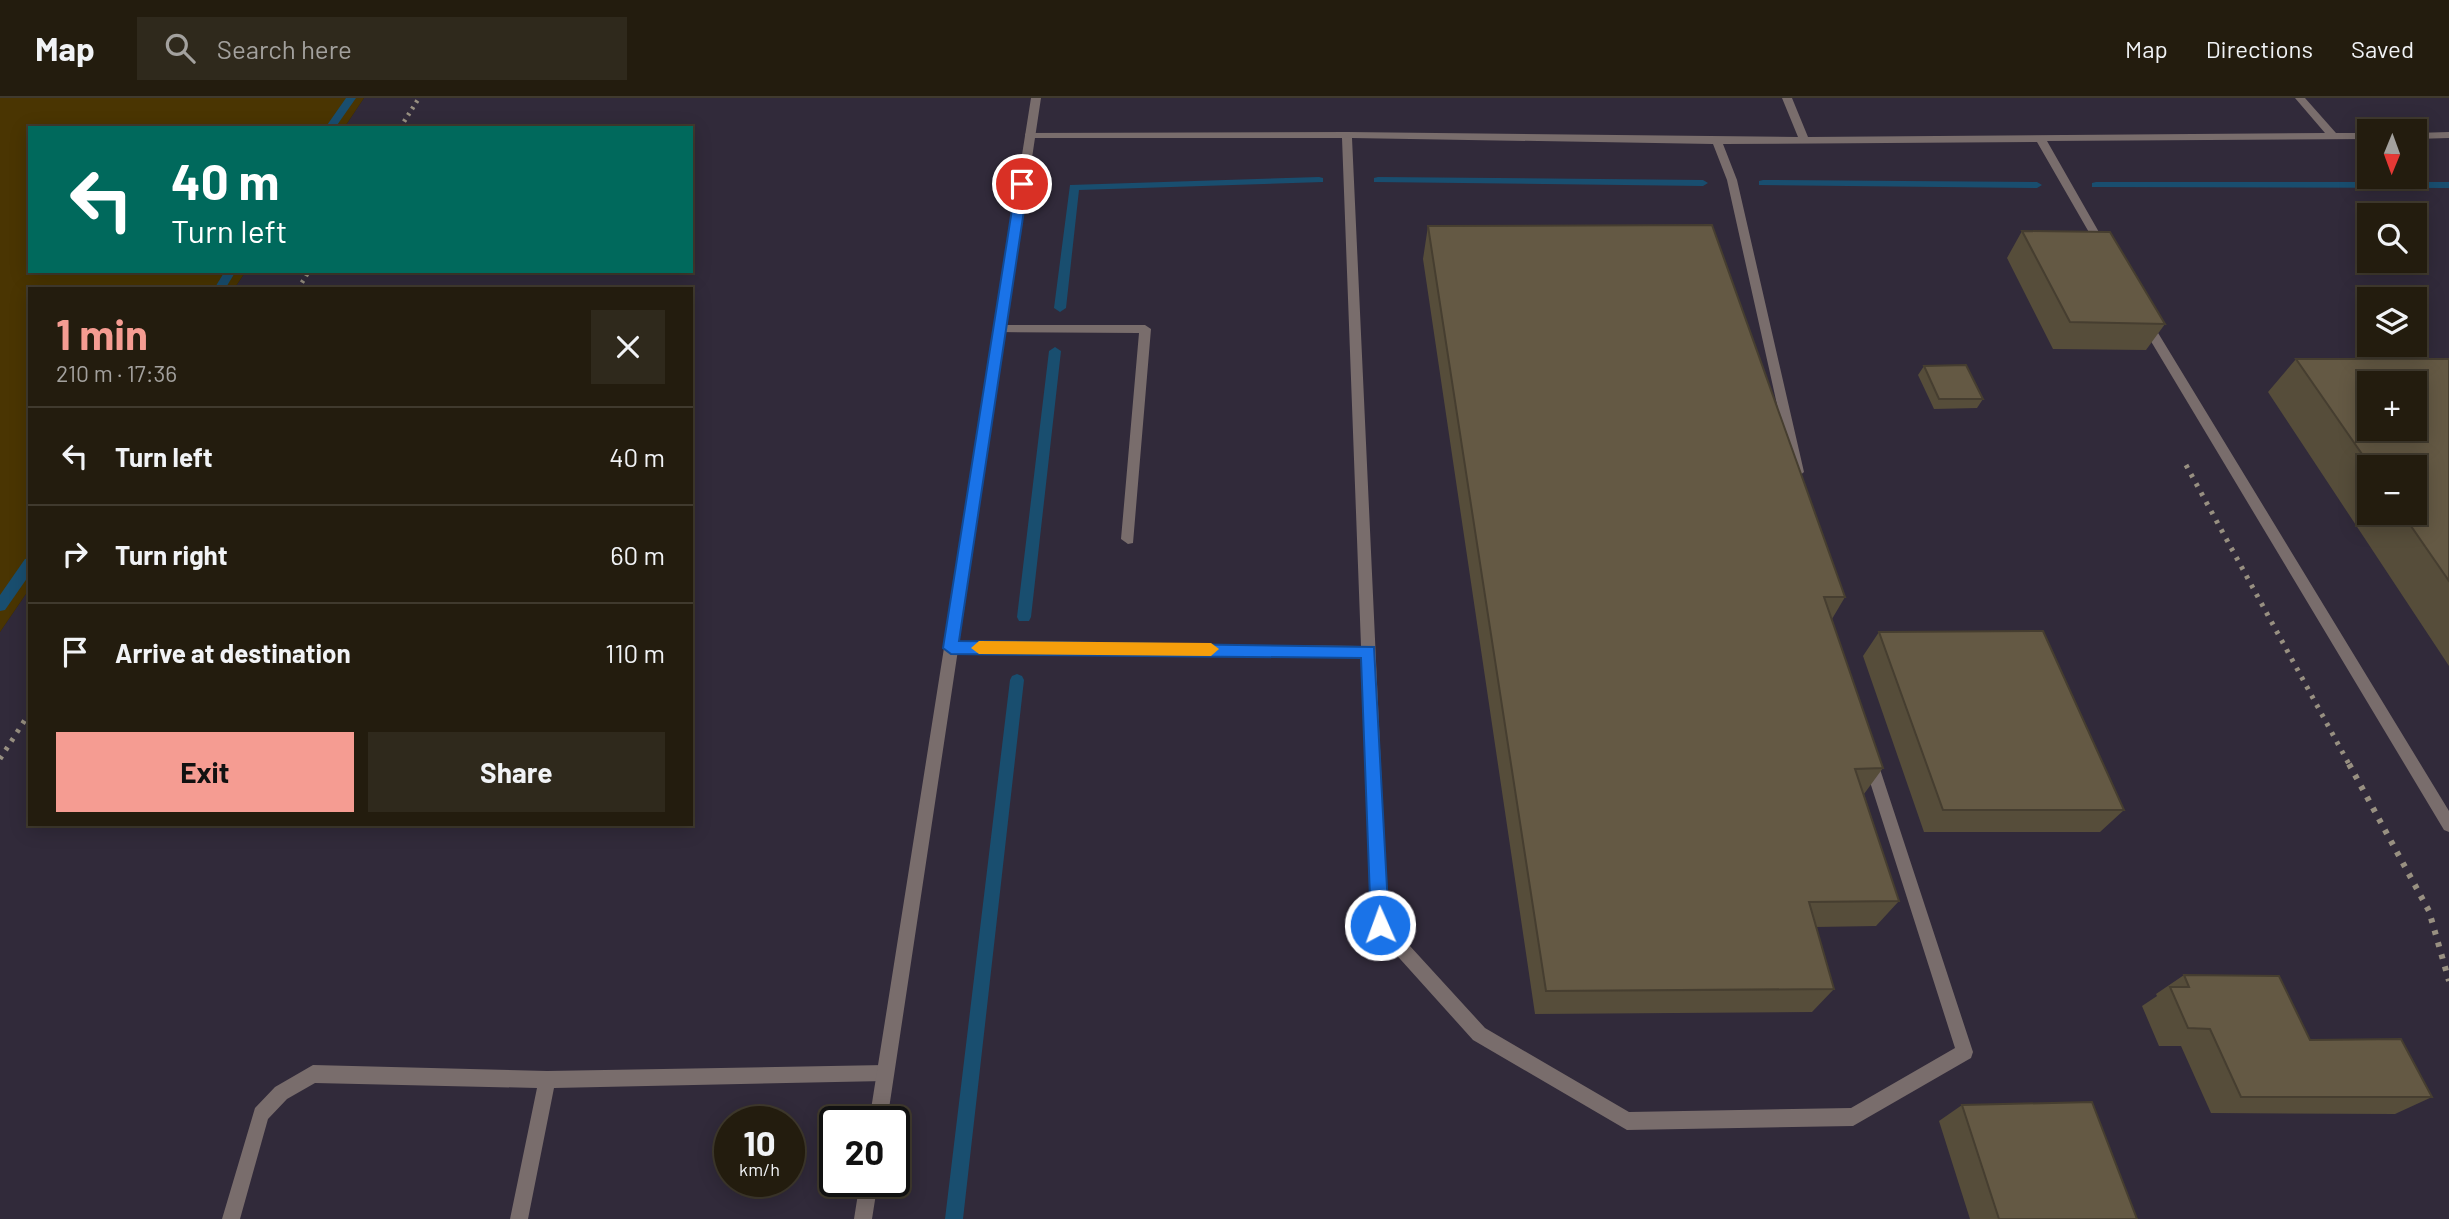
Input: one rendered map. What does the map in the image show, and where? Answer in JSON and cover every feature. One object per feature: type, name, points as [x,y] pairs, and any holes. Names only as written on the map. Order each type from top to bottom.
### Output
[{"type":"street","points":[[880,1106],[1036,98]]},
{"type":"street","points":[[1787,98],[1804,140]]},
{"type":"street","points":[[2300,98],[2333,136]]},
{"type":"street","points":[[1030,135],[1347,135],[1717,141],[2357,136]]},
{"type":"street","points":[[1347,135],[1380,925],[1479,1034],[1627,1121],[1853,1117],[1965,1052],[1864,741]]},
{"type":"street","points":[[2427,136],[2449,135]]},
{"type":"street","points":[[2040,138],[2108,257]]},
{"type":"street","points":[[1717,141],[1732,180],[1802,489]]},
{"type":"street","points":[[2142,316],[2449,825]]},
{"type":"street","points":[[1000,329],[1145,329],[1128,539]]},
{"type":"street","points":[[951,648],[1368,652]]},
{"type":"street","points":[[231,1219],[261,1114],[281,1093],[313,1074],[547,1080],[885,1073]]},
{"type":"street","points":[[519,1219],[547,1080]]},
{"type":"street","points":[[863,1219],[866,1197]]},
{"type":"shaded area","points":[[0,98],[364,98],[345,126],[28,126],[28,273],[245,273],[235,287],[28,287],[28,591],[0,632]]},
{"type":"shaded area","points":[[364,98],[2449,98],[2449,1219],[0,1219],[0,632],[28,591],[28,826],[693,826],[693,287],[235,287],[245,273],[693,273],[693,126],[345,126]]},
{"type":"building","points":[[1712,225],[1845,597],[1824,597],[1883,768],[1855,769],[1899,901],[1809,902],[1834,989],[1546,991],[1428,226]]},
{"type":"building","points":[[2022,231],[2110,232],[2165,324],[2070,322]]},
{"type":"building","points":[[2296,359],[2449,359],[2449,581],[2410,525],[2427,525],[2427,455],[2363,455]]},
{"type":"building","points":[[1966,365],[1983,399],[1939,399],[1924,366]]},
{"type":"building","points":[[2043,631],[2124,810],[1943,810],[1879,632]]},
{"type":"building","points":[[2184,975],[2279,976],[2310,1040],[2401,1039],[2432,1097],[2241,1097],[2210,1029],[2188,1028],[2170,987],[2189,987]]},
{"type":"building","points":[[2092,1102],[2137,1219],[1999,1219],[1962,1105]]},
{"type":"waterway","points":[[331,126],[351,98]]},
{"type":"waterway","points":[[1060,308],[1074,187],[1319,180]]},
{"type":"waterway","points":[[1378,180],[1703,183]]},
{"type":"waterway","points":[[1763,183],[2037,185]]},
{"type":"waterway","points":[[2096,185],[2449,185]]},
{"type":"waterway","points":[[220,287],[230,273]]},
{"type":"waterway","points":[[1024,617],[1055,351]]},
{"type":"waterway","points":[[0,606],[28,566]]},
{"type":"waterway","points":[[954,1219],[1017,680]]},
{"type":"railway","points":[[401,126],[419,98]]},
{"type":"railway","points":[[299,287],[308,273]]},
{"type":"railway","points":[[2186,465],[2350,766]]},
{"type":"railway","points":[[0,759],[28,715]]},
{"type":"railway","points":[[2349,764],[2429,911],[2449,981]]},
{"type":"slow traffic","points":[[979,648],[1211,649]]},
{"type":"route","points":[[1022,184],[951,648],[1368,652],[1380,925]]}]
